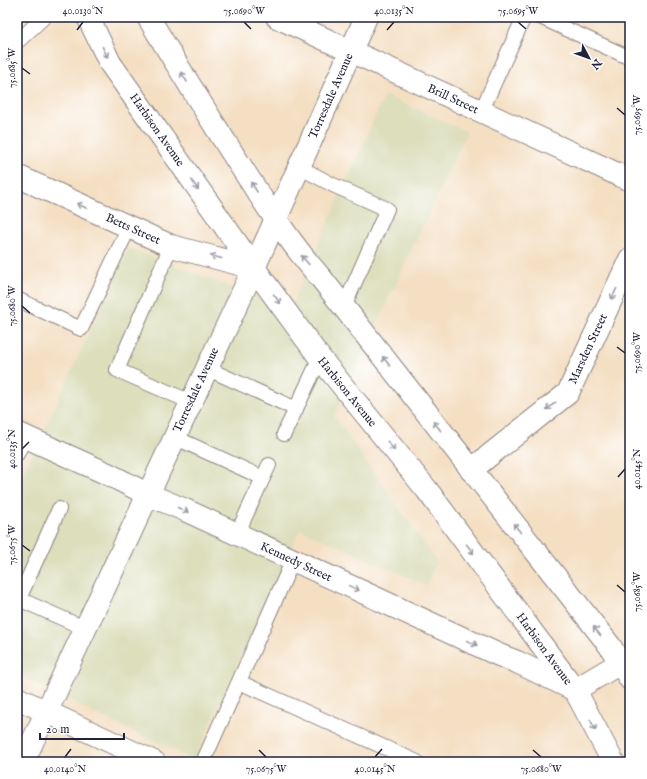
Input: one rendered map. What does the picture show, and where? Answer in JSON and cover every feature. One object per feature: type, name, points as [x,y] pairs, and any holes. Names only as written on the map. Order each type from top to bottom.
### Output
[{"type":"street","name":"Harbison Avenue","points":[[88,17],[110,63],[254,268],[320,358],[427,490],[575,690],[613,762]]},
{"type":"street","points":[[148,17],[189,86],[275,220],[300,255],[344,307],[610,646],[625,671],[575,690]]},
{"type":"street","name":"Brill Street","points":[[277,17],[630,180]]},
{"type":"street","name":"Torresdale Avenue","points":[[23,762],[84,628],[254,268],[366,17]]},
{"type":"street","name":"Betts Street","points":[[17,176],[171,246],[254,268]]},
{"type":"street","name":"Marsden Street","points":[[472,470],[568,393],[630,259]]},
{"type":"street","name":"Kennedy Street","points":[[20,441],[110,476],[575,690]]},
{"type":"street","points":[[17,698],[154,762]]},
{"type":"lane","points":[[481,112],[524,17]]},
{"type":"lane","points":[[540,17],[630,58]]},
{"type":"lane","points":[[17,42],[40,18]]},
{"type":"lane","points":[[299,167],[334,185],[388,209],[344,307]]},
{"type":"lane","points":[[17,299],[81,329],[129,227]]},
{"type":"lane","points":[[171,246],[117,370],[191,402]]},
{"type":"lane","points":[[284,434],[320,358]]},
{"type":"lane","points":[[206,368],[296,410]]},
{"type":"lane","points":[[174,437],[266,472],[237,534]]},
{"type":"lane","points":[[59,509],[19,599],[84,628]]},
{"type":"lane","points":[[203,762],[294,560]]},
{"type":"lane","points":[[239,682],[417,762]]},
{"type":"shaded area","points":[[385,95],[467,132],[334,416],[437,562],[426,585],[300,529],[194,760],[96,714],[17,673],[17,484],[53,412],[128,247],[289,310]]}]
